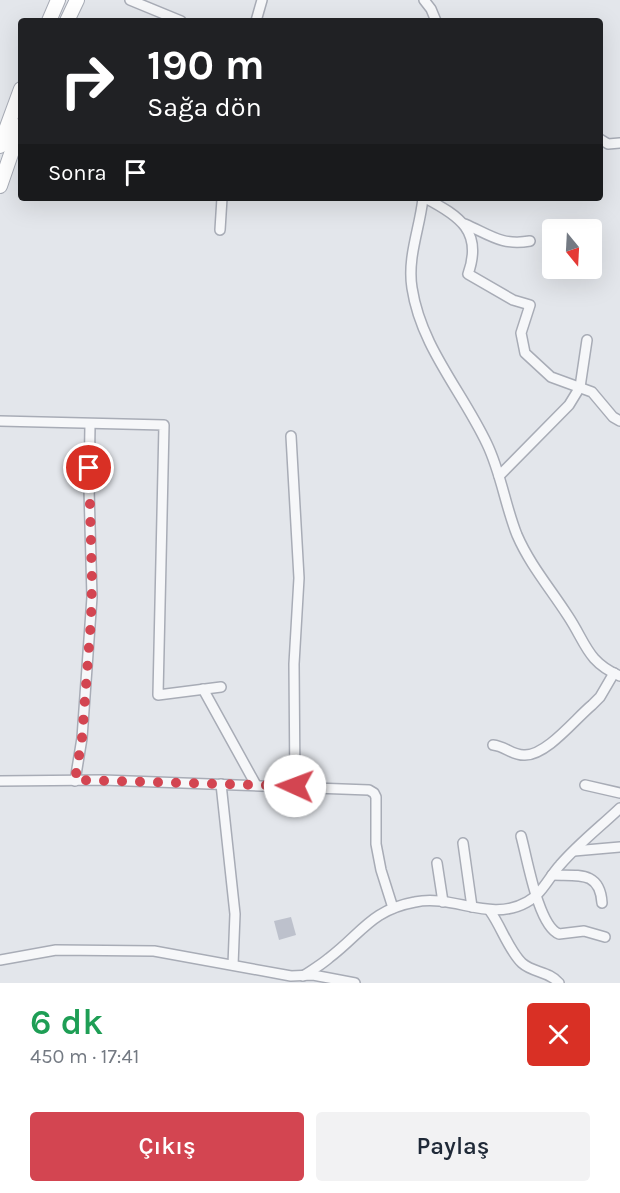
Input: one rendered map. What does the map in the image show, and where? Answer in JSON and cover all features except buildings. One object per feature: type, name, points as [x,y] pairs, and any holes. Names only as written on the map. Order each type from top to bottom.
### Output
[{"type":"main road","points":[[50,18],[58,0]]},
{"type":"main road","points":[[68,18],[76,0]]},
{"type":"main road","points":[[0,146],[18,97]]},
{"type":"main road","points":[[0,186],[18,134]]},
{"type":"street","points":[[130,0],[174,18]]},
{"type":"street","points":[[257,18],[262,0]]},
{"type":"street","points":[[423,0],[435,18]]},
{"type":"street","points":[[603,141],[608,144],[620,143]]},
{"type":"street","points":[[220,230],[222,201]]},
{"type":"street","points":[[423,201],[411,265],[412,289],[436,358],[488,444],[509,513],[531,564],[568,616],[592,658],[606,670],[617,675],[600,698],[539,752],[525,756],[494,745]]},
{"type":"street","points":[[430,201],[463,223],[503,242],[530,241]]},
{"type":"street","points":[[463,223],[471,236],[474,251],[468,274],[513,300],[530,305],[521,333],[525,353],[551,376],[592,392],[613,417],[620,421]]},
{"type":"street","points":[[499,476],[569,405],[580,387],[587,340]]},
{"type":"street","points":[[0,421],[90,425],[164,425],[158,695],[221,687]]},
{"type":"street","points":[[75,780],[82,738],[91,620],[90,425]]},
{"type":"street","points":[[291,436],[299,578],[294,664],[295,786]]},
{"type":"street","points":[[203,689],[256,785]]},
{"type":"street","points":[[0,782],[75,780],[295,786],[361,789],[374,793],[377,802],[376,850],[393,908]]},
{"type":"street","points":[[221,784],[235,914],[233,965]]},
{"type":"street","points":[[585,785],[620,793]]},
{"type":"street","points":[[303,976],[329,959],[380,913],[393,908],[424,900],[490,911],[518,906],[537,895],[574,851],[620,808]]},
{"type":"street","points":[[521,836],[545,920],[555,933],[584,931],[605,937]]},
{"type":"street","points":[[463,843],[472,908]]},
{"type":"street","points":[[574,851],[620,847]]},
{"type":"street","points":[[438,863],[443,902]]},
{"type":"street","points":[[552,875],[582,876],[594,880],[601,891],[602,903]]},
{"type":"street","points":[[490,911],[518,959],[530,969],[550,975],[559,983]]},
{"type":"street","points":[[0,960],[56,950],[154,951],[233,965],[291,979],[303,976],[324,977],[355,983]]},
{"type":"route","points":[[89,468],[91,620],[80,758],[75,780],[295,786]]}]
